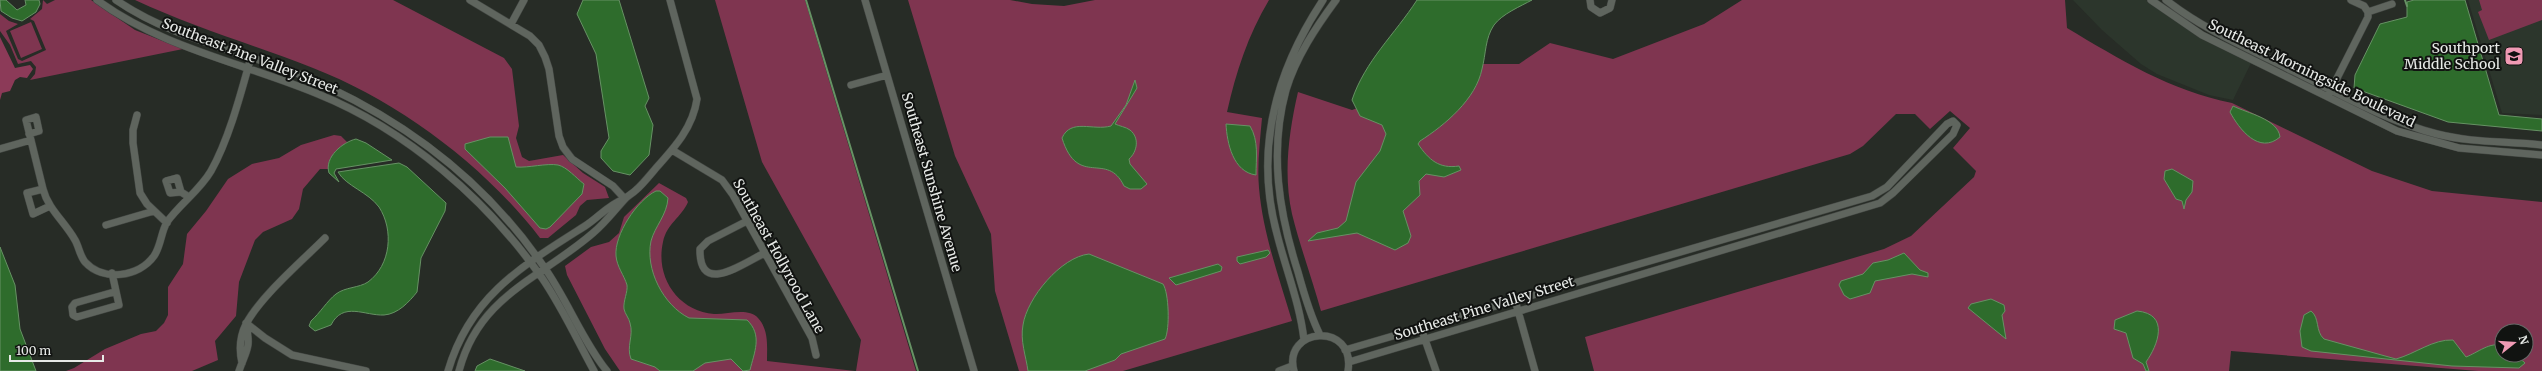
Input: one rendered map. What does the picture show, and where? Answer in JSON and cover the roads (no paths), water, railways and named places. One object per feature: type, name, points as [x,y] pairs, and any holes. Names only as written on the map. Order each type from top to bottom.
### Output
[{"type":"street","name":"Southeast Pine Valley Street","points":[[97,0],[137,27],[167,40],[320,94],[363,115],[411,146],[479,203],[530,262],[560,307],[594,371]]},
{"type":"street","name":"Southeast Pine Valley Street","points":[[116,0],[146,19],[173,31],[290,70],[328,86],[370,108],[413,134],[480,190],[517,229],[545,267],[607,371]]},
{"type":"street","points":[[470,0],[530,36],[546,57],[559,136],[563,147],[572,159],[613,186],[625,199]]},
{"type":"street","points":[[511,24],[524,0]]},
{"type":"street","points":[[459,371],[467,347],[480,325],[514,288],[593,234],[672,150],[695,113],[697,99],[670,0]]},
{"type":"street","name":"Southeast Sunshine Avenue","points":[[865,0],[974,371]]},
{"type":"street","points":[[1304,340],[1302,319],[1276,234],[1268,172],[1270,129],[1278,88],[1295,45],[1323,0]]},
{"type":"street","points":[[1320,335],[1312,318],[1285,231],[1277,173],[1280,130],[1287,90],[1304,48],[1336,0]]},
{"type":"street","points":[[1590,0],[1591,7],[1600,13],[1610,8],[1612,0]]},
{"type":"street","name":"Southeast Morningside Boulevard","points":[[2151,0],[2202,35],[2396,131],[2436,143],[2488,151],[2541,155]]},
{"type":"street","points":[[2328,97],[2368,17],[2368,12],[2364,6],[2351,0]]},
{"type":"street","points":[[2163,9],[2168,1]]},
{"type":"street","name":"Southeast Morningside Boulevard","points":[[2168,1],[2208,28],[2332,90],[2399,120],[2438,134],[2463,139],[2541,145]]},
{"type":"street","points":[[2368,12],[2392,4]]},
{"type":"street","points":[[2249,59],[2253,51]]},
{"type":"street","points":[[0,149],[30,137],[43,189],[50,206],[75,239],[84,261],[95,270],[112,274],[135,272],[147,265],[155,254],[167,223],[211,172],[228,130],[251,57]]},
{"type":"street","points":[[851,85],[887,75]]},
{"type":"street","points":[[137,115],[132,130],[137,179],[140,193],[154,211],[167,223]]},
{"type":"street","name":"Southeast Pine Valley Street","points":[[1345,350],[1872,196],[1887,187],[1947,124],[1955,122],[1958,127],[1953,134],[1887,199],[1844,214],[1349,362]]},
{"type":"street","points":[[2436,143],[2438,134]]},
{"type":"street","points":[[2541,145],[2541,155]]},
{"type":"street","name":"Southeast Hollyrood Lane","points":[[672,150],[722,180],[733,195],[812,338],[816,355]]},
{"type":"street","points":[[43,189],[27,193],[33,214],[50,206]]},
{"type":"street","points":[[181,192],[189,197]]},
{"type":"street","points":[[448,371],[464,328],[478,308],[491,294],[530,262],[586,225],[614,203],[625,199]]},
{"type":"street","points":[[1840,205],[1844,214]]},
{"type":"street","points":[[106,225],[154,211]]},
{"type":"street","points":[[747,221],[708,241],[700,249],[700,261],[705,271],[712,274],[724,274],[764,253]]},
{"type":"street","points":[[1730,237],[1734,247]]},
{"type":"street","points":[[239,371],[242,363],[240,345],[246,323],[282,280],[325,238]]},
{"type":"street","points":[[1624,269],[1627,279]]},
{"type":"street","points":[[112,274],[114,292],[119,305],[77,317],[73,315],[72,307],[75,303],[114,292]]},
{"type":"street","points":[[1515,300],[1535,371]]},
{"type":"street","points":[[246,323],[265,338],[292,355],[366,371]]},
{"type":"street","points":[[1422,328],[1436,371]]},
{"type":"street","points":[[1279,371],[1293,368],[1297,348],[1304,340],[1320,335],[1335,339],[1345,350],[1349,362],[1348,371]]},
{"type":"waterway","points":[[806,0],[918,371]]},
{"type":"waterway","points":[[2405,0],[2407,6]]},
{"type":"place","name":"Southport Middle School","points":[[2514,56]]}]
